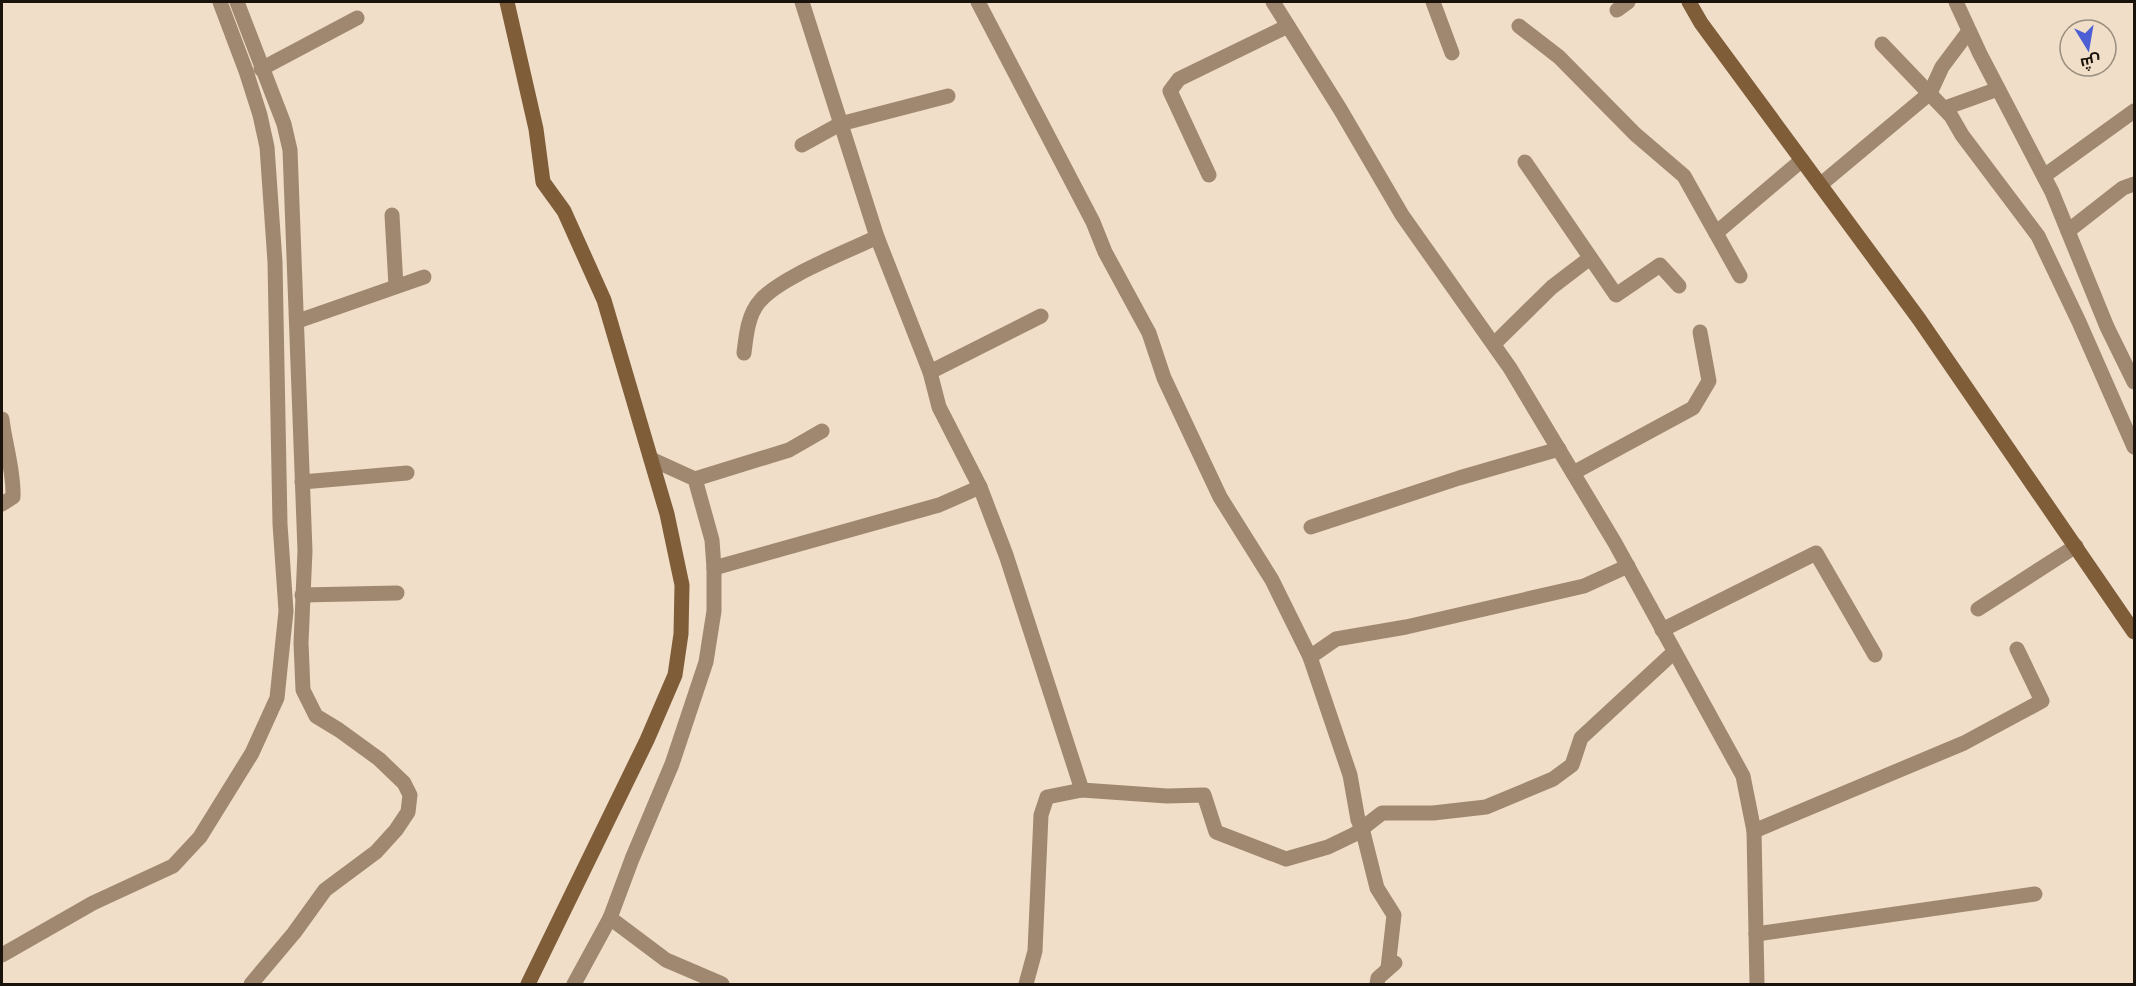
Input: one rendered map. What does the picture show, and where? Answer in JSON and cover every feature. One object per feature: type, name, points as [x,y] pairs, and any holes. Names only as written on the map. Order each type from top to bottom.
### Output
[{"type":"street","points":[[2,955],[93,903],[173,866],[200,837],[252,753],[277,698],[286,611],[280,524],[275,262],[267,147],[246,71],[220,2]]},
{"type":"street","points":[[237,2],[284,124],[290,150],[305,551],[301,643],[303,690],[316,716],[380,759],[404,783],[410,795],[408,812],[396,830],[376,852],[325,890],[294,933],[251,984]]},
{"type":"street","points":[[507,2],[536,129],[543,182],[564,211],[604,300],[667,513],[682,585],[681,634],[675,675],[647,740],[528,984]]},
{"type":"street","points":[[802,2],[877,237],[930,372],[939,407],[980,487],[1006,555],[1082,790]]},
{"type":"street","points":[[978,2],[1093,222],[1105,252],[1149,333],[1164,378],[1220,497],[1272,580],[1310,657],[1350,775],[1358,820],[1377,888],[1394,915],[1394,964],[1378,978],[1377,984]]},
{"type":"street","points":[[1273,2],[1402,214],[1494,344],[1573,473],[1628,566],[1743,776],[1754,831],[1757,984]]},
{"type":"street","points":[[1433,2],[1452,53]]},
{"type":"street","points":[[1689,2],[1701,23],[1919,319],[2134,632]]},
{"type":"street","points":[[1956,2],[2044,176],[2107,327],[2134,382]]},
{"type":"street","points":[[261,69],[357,18]]},
{"type":"street","points":[[1209,175],[1170,91],[1179,79],[1288,26]]},
{"type":"street","points":[[1519,26],[1559,57],[1635,134],[1684,176],[1740,276]]},
{"type":"street","points":[[1820,185],[1930,93],[1942,66],[1969,31]]},
{"type":"street","points":[[1882,44],[1945,108],[1962,135],[2038,236],[2134,447]]},
{"type":"street","points":[[1945,108],[1998,89]]},
{"type":"street","points":[[802,145],[840,124],[948,96]]},
{"type":"street","points":[[2044,176],[2134,111]]},
{"type":"street","points":[[1716,233],[1802,160]]},
{"type":"street","points":[[1525,162],[1616,295],[1660,265],[1679,286]]},
{"type":"street","points":[[2068,231],[2123,188],[2134,184]]},
{"type":"street","points":[[392,215],[396,286]]},
{"type":"street","points":[[744,353],[746,332],[758,302],[777,285],[877,237]]},
{"type":"street","points":[[1494,344],[1552,286],[1590,258]]},
{"type":"street","points":[[298,321],[424,278]]},
{"type":"street","points":[[930,372],[1041,316]]},
{"type":"street","points":[[1573,473],[1693,408],[1709,381],[1700,332]]},
{"type":"street","points":[[2,419],[4,445],[13,480],[13,497],[2,504]]},
{"type":"street","points":[[651,459],[695,479],[789,450],[822,431]]},
{"type":"street","points":[[1311,527],[1459,478],[1559,450]]},
{"type":"street","points":[[302,482],[407,472]]},
{"type":"street","points":[[574,984],[610,918],[672,764],[706,662],[714,611],[714,568],[712,540],[695,479]]},
{"type":"street","points":[[714,568],[939,505],[980,487]]},
{"type":"street","points":[[1978,609],[2076,546]]},
{"type":"street","points":[[1662,630],[1816,553],[1875,655]]},
{"type":"street","points":[[1310,657],[1336,639],[1406,627],[1584,586],[1628,566]]},
{"type":"street","points":[[302,595],[397,593]]},
{"type":"street","points":[[1754,831],[1964,743],[2042,701],[2017,649]]},
{"type":"street","points":[[1026,984],[1035,951],[1041,815],[1047,797],[1082,790],[1167,796],[1204,795],[1216,832],[1286,858],[1328,847],[1362,828],[1382,813],[1433,813],[1486,807],[1553,779],[1572,765],[1581,738],[1674,652]]},
{"type":"street","points":[[1756,934],[2035,894]]},
{"type":"street","points":[[610,918],[666,960],[722,984]]}]
